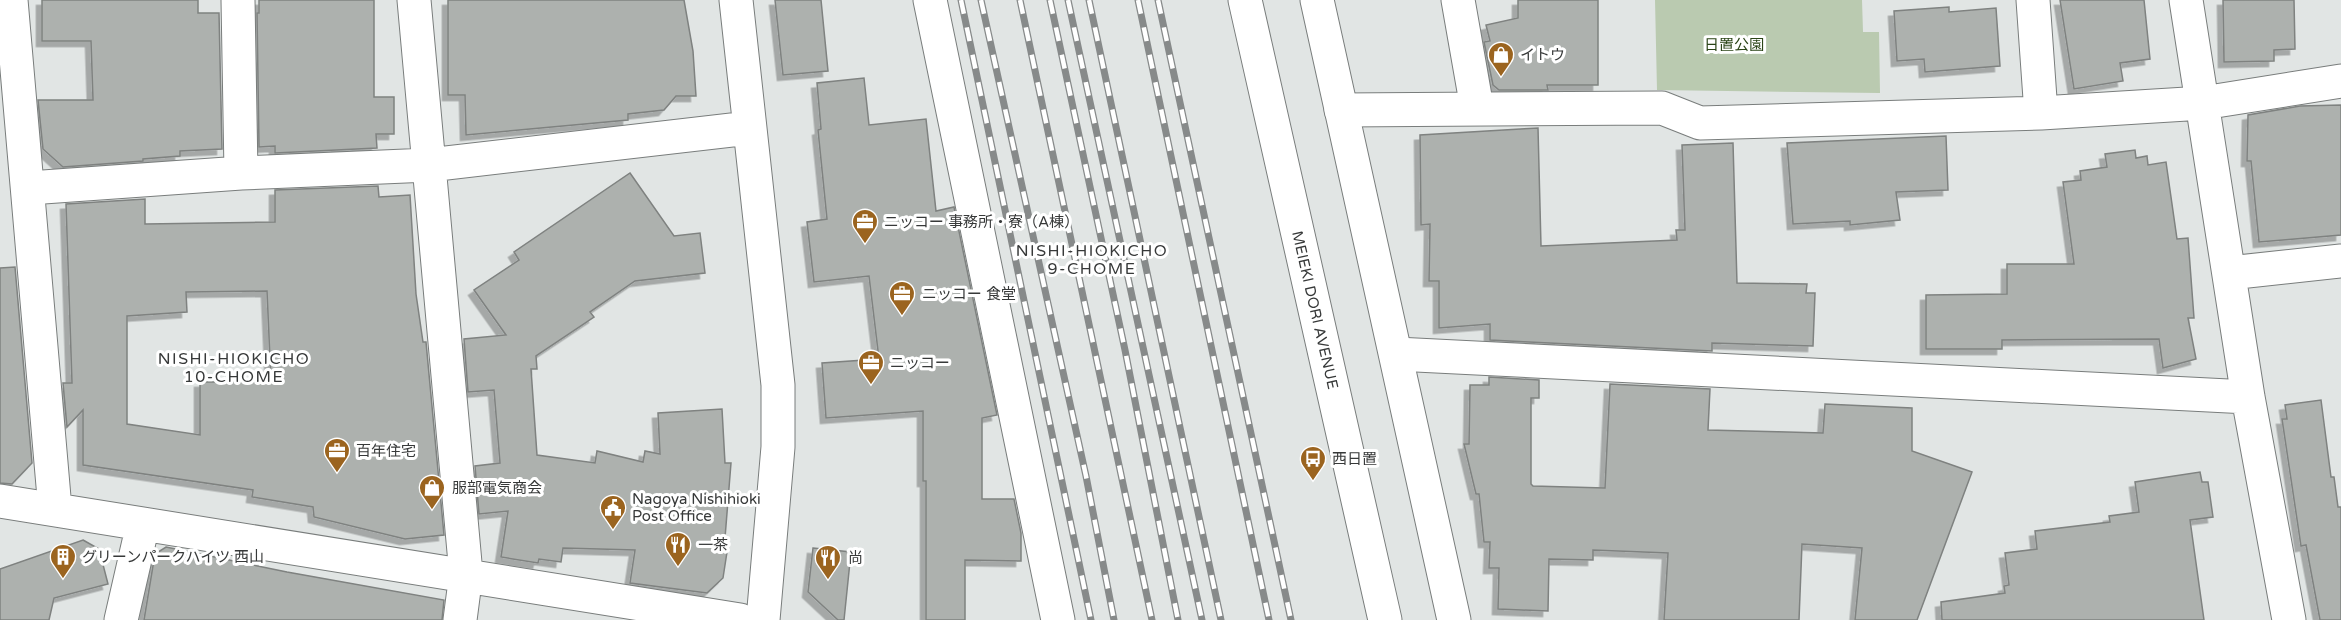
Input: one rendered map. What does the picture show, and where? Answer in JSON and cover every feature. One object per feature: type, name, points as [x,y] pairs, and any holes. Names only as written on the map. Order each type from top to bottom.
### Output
[{"type":"street","points":[[12,0],[55,509]]},
{"type":"street","points":[[238,0],[241,173]]},
{"type":"street","points":[[414,0],[466,574],[460,620]]},
{"type":"street","points":[[736,0],[778,386],[778,447],[763,620]]},
{"type":"street","points":[[930,0],[1058,620]]},
{"type":"street","name":"MEIEKI DORI AVENUE","points":[[1245,0],[1385,620]]},
{"type":"street","points":[[1317,0],[1454,620]]},
{"type":"street","points":[[1458,0],[1478,108]]},
{"type":"street","points":[[2033,0],[2041,113]]},
{"type":"street","points":[[2186,0],[2248,397],[2289,620]]},
{"type":"street","points":[[1341,110],[1662,108],[1700,123],[2041,113],[2203,103],[2341,81]]},
{"type":"street","points":[[29,188],[241,173],[429,165],[749,128]]},
{"type":"street","points":[[2229,273],[2341,261]]},
{"type":"street","points":[[1396,354],[2248,397]]},
{"type":"street","points":[[0,501],[466,574],[740,620]]},
{"type":"street","points":[[121,620],[143,524]]},
{"type":"green space","name":"日置公園","points":[[1655,0],[1862,0],[1863,32],[1879,32],[1880,93],[1657,90]]},
{"type":"building","points":[[42,0],[198,0],[198,13],[219,13],[222,149],[180,151],[180,156],[143,159],[143,161],[63,167],[43,149],[38,100],[93,100],[91,41],[42,41]]},
{"type":"building","points":[[259,0],[374,0],[374,97],[394,97],[394,134],[376,134],[377,148],[275,153],[275,146],[259,147],[257,13],[259,13]]},
{"type":"building","points":[[448,0],[684,0],[693,51],[696,96],[676,96],[664,110],[628,114],[628,120],[466,135],[465,95],[448,95]]},
{"type":"building","points":[[775,0],[821,0],[828,71],[783,75]]},
{"type":"building","points":[[1518,0],[1598,0],[1598,85],[1547,85],[1548,90],[1499,90],[1493,85],[1484,42],[1490,41],[1486,25],[1518,18]]},
{"type":"building","points":[[2060,0],[2144,0],[2150,59],[2120,63],[2123,81],[2074,89]]},
{"type":"building","points":[[2223,0],[2294,0],[2295,49],[2274,50],[2274,61],[2224,62]]},
{"type":"building","points":[[1949,7],[1949,12],[1996,8],[2000,66],[1925,72],[1924,59],[1897,61],[1894,11]]},
{"type":"building","points":[[864,78],[869,125],[926,119],[936,211],[954,207],[997,415],[982,418],[982,499],[1014,499],[1021,533],[1021,561],[965,560],[965,620],[926,620],[926,481],[923,481],[923,411],[826,418],[822,363],[879,359],[869,276],[814,282],[807,222],[827,219],[818,130],[821,129],[817,83]]},
{"type":"building","points":[[2341,105],[2341,235],[2259,242],[2251,161],[2247,161],[2248,115],[2300,106]]},
{"type":"building","points":[[1538,128],[1541,246],[1677,240],[1676,230],[1685,230],[1682,145],[1733,143],[1737,283],[1807,284],[1806,293],[1815,293],[1813,346],[1712,343],[1712,351],[1490,340],[1490,324],[1439,328],[1439,281],[1429,281],[1430,224],[1421,225],[1420,135]]},
{"type":"building","points":[[1946,136],[1948,190],[1896,192],[1900,220],[1850,225],[1850,221],[1793,224],[1787,143]]},
{"type":"building","points":[[2135,150],[2136,158],[2147,156],[2148,165],[2166,162],[2177,239],[2188,238],[2194,318],[2188,318],[2196,359],[2163,368],[2159,339],[2002,340],[2002,349],[1926,349],[1926,295],[2007,294],[2007,264],[2074,264],[2063,182],[2081,180],[2080,171],[2107,167],[2105,154]]},
{"type":"building","points":[[630,173],[674,236],[700,233],[705,273],[635,281],[590,312],[594,317],[536,356],[537,369],[531,369],[537,455],[595,463],[597,451],[643,462],[645,451],[660,454],[658,413],[722,409],[725,463],[731,463],[725,538],[729,539],[723,578],[707,593],[630,583],[635,550],[563,548],[561,562],[539,559],[538,563],[501,557],[508,511],[479,514],[475,466],[500,463],[494,390],[468,392],[464,339],[506,335],[474,290],[519,260],[514,252]]},
{"type":"building","points":[[378,186],[379,197],[410,195],[416,294],[423,342],[426,342],[444,535],[405,539],[314,517],[313,507],[252,497],[253,490],[83,465],[83,410],[67,427],[63,383],[72,383],[66,204],[145,199],[145,224],[275,222],[275,190]],"holes":[[[267,291],[271,382],[200,382],[200,435],[127,424],[127,316],[187,312],[186,292]]]},
{"type":"building","points":[[15,267],[32,463],[12,484],[0,483],[0,268]]},
{"type":"building","points":[[1489,377],[1539,380],[1539,398],[1531,398],[1531,484],[1533,486],[1605,488],[1610,384],[1710,389],[1708,430],[1823,433],[1825,404],[1912,408],[1912,451],[1972,472],[1917,620],[1855,620],[1862,548],[1802,544],[1799,620],[1664,620],[1668,553],[1593,550],[1593,560],[1549,559],[1548,611],[1498,609],[1499,568],[1489,568],[1490,542],[1484,542],[1479,494],[1476,494],[1464,444],[1469,444],[1470,385],[1489,385]]},
{"type":"building","points":[[2321,400],[2331,477],[2334,477],[2338,507],[2341,507],[2341,620],[2320,620],[2306,545],[2301,546],[2282,419],[2287,419],[2285,405]]},
{"type":"building","points":[[2200,472],[2202,482],[2208,482],[2213,517],[2190,520],[2204,620],[1942,620],[1941,602],[2005,593],[2004,586],[2009,585],[2005,553],[2037,549],[2035,531],[2110,522],[2109,516],[2139,512],[2135,482]]},
{"type":"building","name":"グリーンパークハイツ 西山","points":[[83,540],[99,549],[108,584],[54,598],[49,620],[0,620],[0,569]]},
{"type":"building","points":[[166,547],[287,572],[444,600],[442,620],[144,620],[155,554]]},
{"type":"building","points":[[813,548],[851,552],[844,620],[838,620],[808,592]]},
{"type":"railway","points":[[961,0],[1091,620]]},
{"type":"railway","points":[[981,0],[1086,476],[1114,620]]},
{"type":"railway","points":[[1020,0],[1152,620]]},
{"type":"railway","points":[[1050,0],[1125,350],[1178,620]]},
{"type":"railway","points":[[1068,0],[1202,620]]},
{"type":"railway","points":[[1089,0],[1221,620]]},
{"type":"railway","points":[[1138,0],[1269,620]]},
{"type":"railway","points":[[1158,0],[1291,620]]},
{"type":"place","name":"イトウ","points":[[1501,78]]},
{"type":"place","name":"ニッコー 事務所・寮（A棟）","points":[[865,245]]},
{"type":"place","name":"ニッコー 食堂","points":[[902,317]]},
{"type":"place","name":"ニッコー","points":[[871,386]]},
{"type":"place","name":"百年住宅","points":[[337,474]]},
{"type":"place","name":"西日置","points":[[1313,482]]},
{"type":"place","name":"服部電気商会","points":[[432,511]]},
{"type":"place","name":"Nagoya Nishihioki Post Office","points":[[613,531]]},
{"type":"place","name":"一茶","points":[[678,568]]},
{"type":"place","name":"グリーンパークハイツ 西山","points":[[63,580]]},
{"type":"place","name":"尚","points":[[828,581]]},
{"type":"district","name":"NISHI-HIOKICHO 9-CHOME","points":[[1092,259]]},
{"type":"district","name":"NISHI-HIOKICHO 10-CHOME","points":[[234,367]]}]
